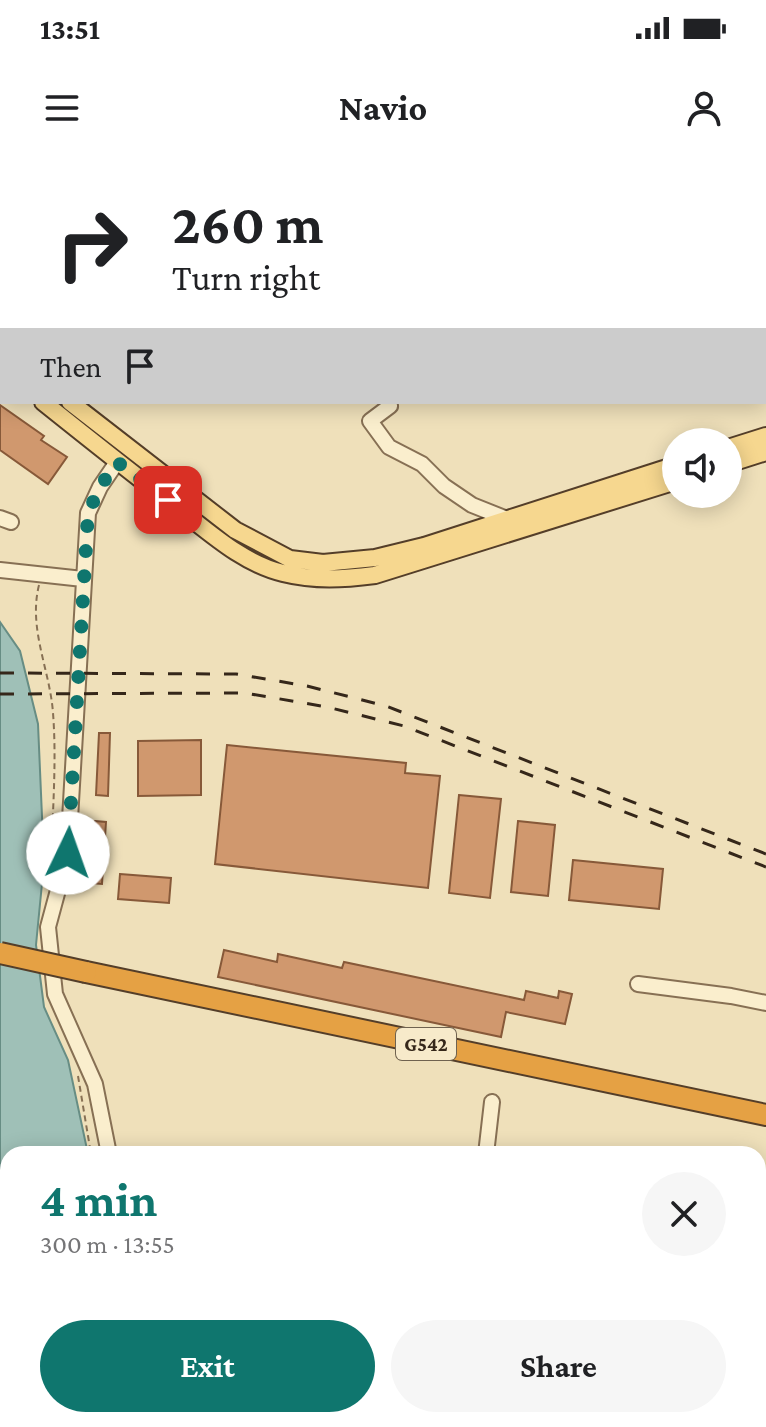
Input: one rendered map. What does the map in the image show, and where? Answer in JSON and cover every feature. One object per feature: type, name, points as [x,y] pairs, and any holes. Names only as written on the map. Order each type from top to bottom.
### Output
[{"type":"highway","name":"G542","points":[[0,953],[766,1115]]},
{"type":"main road","points":[[45,404],[218,539],[254,562],[280,573],[311,579],[375,575],[662,485]]},
{"type":"main road","points":[[73,404],[235,530],[290,559],[323,563],[375,558],[424,546],[662,469]]},
{"type":"main road","points":[[742,444],[766,436]]},
{"type":"main road","points":[[742,460],[766,452]]},
{"type":"street","points":[[390,404],[370,421],[389,447],[422,464],[444,486],[472,505],[507,519]]},
{"type":"street","points":[[107,1146],[95,1084],[55,994],[48,927],[68,853],[88,513],[100,487],[117,462]]},
{"type":"street","points":[[0,570],[83,579]]},
{"type":"street","points":[[638,984],[766,1003]]},
{"type":"street","points":[[487,1146],[492,1102]]},
{"type":"path","points":[[41,576],[34,604],[40,652],[53,711],[51,873]]},
{"type":"path","points":[[78,1078],[90,1146]]},
{"type":"water","points":[[0,622],[20,651],[38,724],[44,863],[36,945],[44,1007],[68,1060],[86,1146],[0,1146]]},
{"type":"building","points":[[0,405],[44,436],[41,440],[67,457],[48,484],[0,450]]},
{"type":"building","points":[[99,733],[110,733],[108,796],[96,795]]},
{"type":"building","points":[[201,740],[201,795],[138,796],[138,741]]},
{"type":"building","points":[[227,745],[406,763],[405,773],[440,776],[428,888],[215,864]]},
{"type":"building","points":[[459,795],[501,799],[490,898],[449,893]]},
{"type":"building","points":[[95,821],[106,822],[102,884],[90,883]]},
{"type":"building","points":[[518,821],[555,825],[548,896],[511,892]]},
{"type":"building","points":[[573,860],[663,869],[659,909],[569,900]]},
{"type":"building","points":[[120,874],[171,878],[169,903],[118,899]]},
{"type":"building","points":[[224,950],[277,962],[278,954],[342,968],[344,962],[524,1000],[526,991],[558,998],[559,991],[572,994],[565,1024],[506,1012],[501,1037],[218,977]]},
{"type":"railway","points":[[0,673],[236,674],[307,686],[386,706],[766,854]]},
{"type":"railway","points":[[0,694],[245,693],[327,707],[404,726],[766,867]]},
{"type":"route","points":[[68,853],[88,513],[100,487],[117,462],[168,500]]}]
